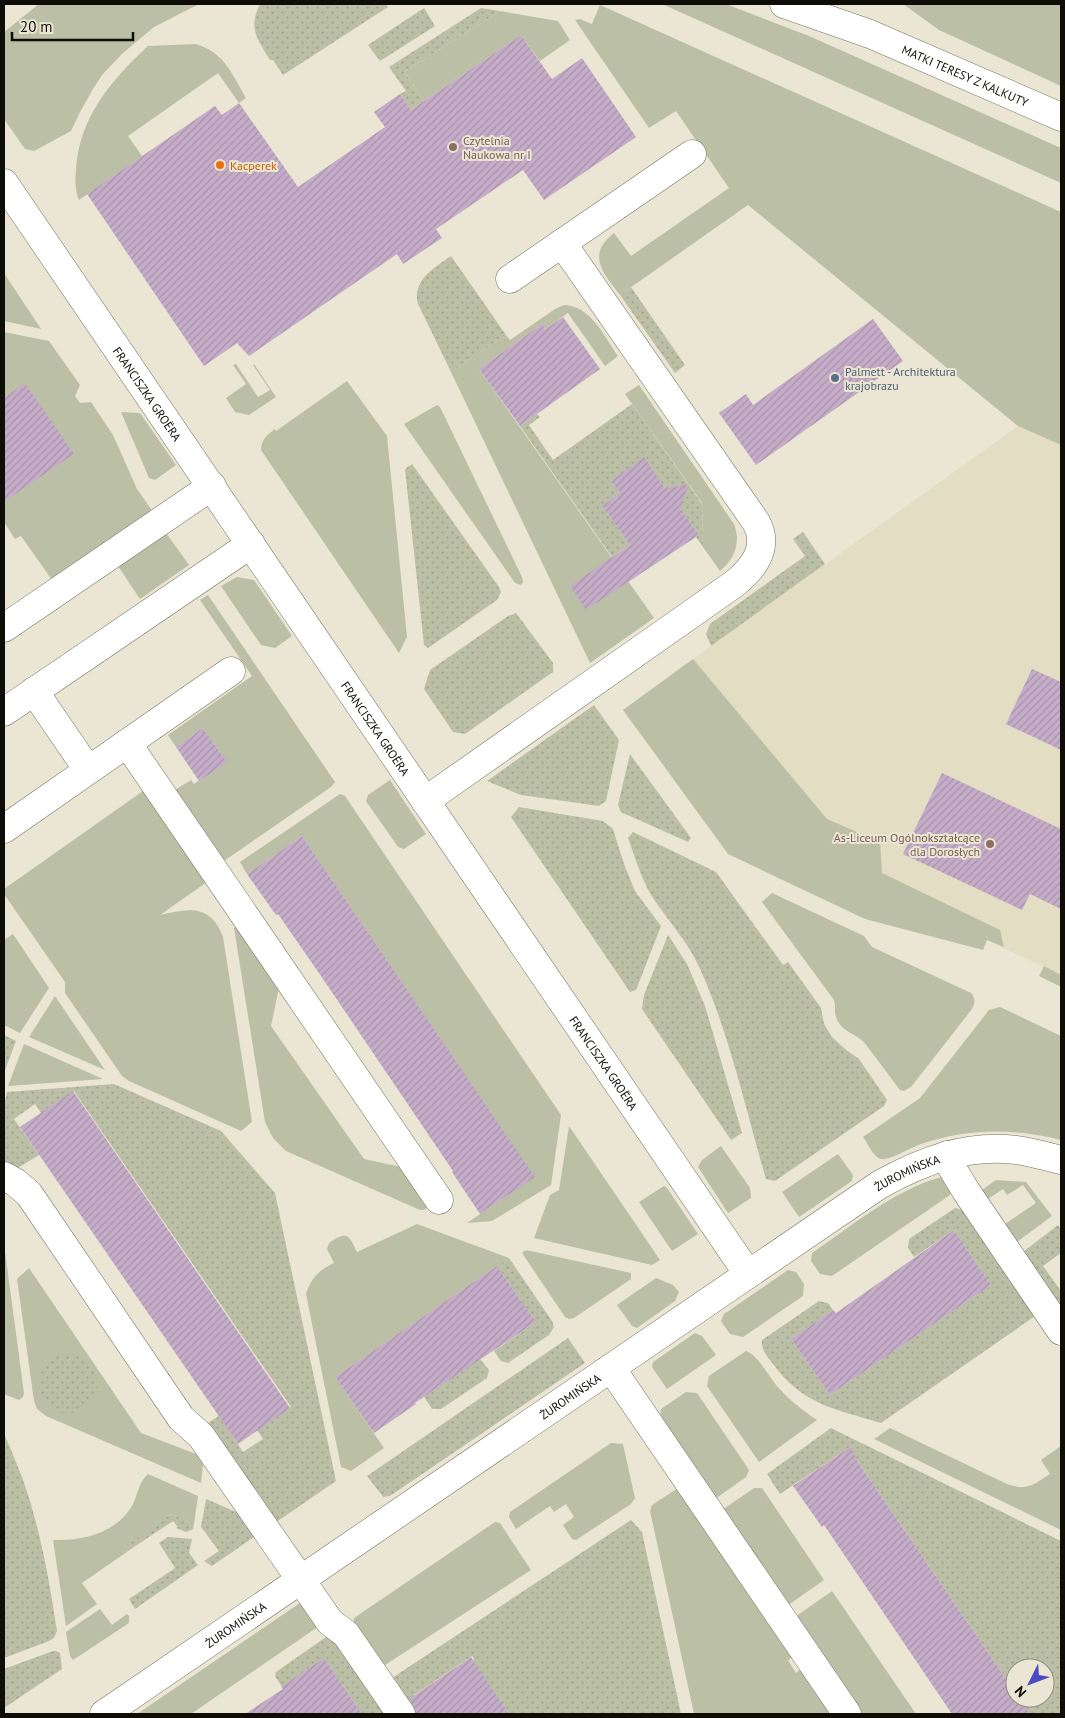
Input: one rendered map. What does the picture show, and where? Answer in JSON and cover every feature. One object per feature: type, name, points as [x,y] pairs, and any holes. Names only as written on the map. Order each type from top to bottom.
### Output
[{"type":"street","name":"MATKI TERESY Z KALKUTY","points":[[784,4],[870,34],[1061,118]]},
{"type":"street","name":"MATKI TERESY Z KALKUTY","points":[[831,4],[870,34]]},
{"type":"street","points":[[510,279],[692,154]]},
{"type":"street","name":"FRANCISZKA GROËRA","points":[[4,183],[748,1274]]},
{"type":"street","points":[[426,801],[734,584],[753,566],[761,548],[761,534],[756,522],[562,243]]},
{"type":"street","points":[[4,628],[212,486]]},
{"type":"street","points":[[4,712],[250,544]]},
{"type":"street","points":[[4,829],[231,671]]},
{"type":"street","points":[[34,691],[88,770]]},
{"type":"street","points":[[127,743],[439,1200]]},
{"type":"street","name":"ŻUROMIŃSKA","points":[[104,1714],[879,1185],[921,1164],[947,1155],[973,1150],[1014,1150],[1061,1160]]},
{"type":"street","points":[[947,1155],[966,1192],[1061,1331]]},
{"type":"street","points":[[4,1176],[15,1182],[29,1194],[181,1418],[201,1436],[330,1622],[346,1634],[401,1714]]},
{"type":"street","points":[[611,1368],[846,1714]]},
{"type":"shaded area","points":[[1018,426],[1061,445],[1061,975],[803,853],[679,669]]},
{"type":"green space","points":[[39,4],[199,4],[154,27],[123,53],[102,75],[71,131],[34,151],[25,149],[4,119],[4,32]]},
{"type":"green space","points":[[260,4],[385,4],[388,7],[283,75],[261,46],[254,27],[256,12]]},
{"type":"green space","points":[[662,4],[726,4],[809,36],[1061,148],[1061,183]]},
{"type":"green space","points":[[903,4],[1061,4],[1061,86],[939,30]]},
{"type":"green space","points":[[600,5],[1061,212],[1061,445],[1018,426],[748,205],[620,295],[603,272],[599,256],[606,241],[614,233],[631,256],[729,188],[676,111],[649,128],[575,20],[580,19],[592,24]]},
{"type":"green space","points":[[424,8],[435,26],[380,61],[368,45]]},
{"type":"green space","points":[[481,8],[500,11],[404,72],[424,101],[411,110],[400,94],[406,91],[389,67]]},
{"type":"green space","points":[[500,11],[558,21],[570,40],[540,61],[521,35],[424,101],[404,72]]},
{"type":"green space","points":[[196,44],[214,53],[227,65],[246,98],[239,103],[218,73],[128,136],[142,156],[79,200],[75,181],[78,150],[91,116],[110,86],[148,46]]},
{"type":"green space","points":[[451,256],[506,335],[451,372],[418,304],[417,296],[421,281]]},
{"type":"green space","points":[[4,273],[41,329],[4,321]]},
{"type":"green space","points":[[631,287],[685,365],[675,373],[620,295]]},
{"type":"green space","points":[[564,305],[573,307],[589,316],[602,331],[618,356],[605,366],[568,313],[545,329],[542,324],[479,369],[654,618],[590,663],[451,372],[506,335],[510,340],[555,309]]},
{"type":"green space","points":[[4,332],[49,341],[80,385],[75,396],[80,403],[91,402],[113,435],[137,489],[153,512],[52,580],[21,536],[15,539],[4,522],[4,502],[73,454],[25,384],[4,398]]},
{"type":"green space","points":[[236,364],[258,397],[270,390],[254,364],[276,397],[249,415],[235,412],[226,398],[246,384],[233,365]]},
{"type":"green space","points":[[347,381],[387,436],[407,637],[399,653],[261,450],[263,441],[272,431],[275,429],[276,431]]},
{"type":"green space","points":[[639,385],[734,524],[737,544],[730,561],[720,571],[703,547],[702,503],[625,394]]},
{"type":"green space","points":[[632,404],[702,504],[703,547],[696,537],[699,535],[680,508],[673,487],[665,488],[644,458],[611,481],[620,493],[602,506],[630,545],[612,557],[520,426],[537,414],[540,417],[529,425],[553,460]]},
{"type":"green space","points":[[437,405],[440,407],[522,577],[523,582],[521,585],[515,583],[404,424]]},
{"type":"green space","points":[[121,412],[140,413],[176,465],[155,480],[149,478]]},
{"type":"green space","points":[[412,464],[501,592],[497,600],[428,648],[424,645],[405,469]]},
{"type":"green space","points":[[803,532],[825,564],[711,646],[706,634],[710,624],[805,556],[793,539]]},
{"type":"green space","points":[[166,533],[189,565],[140,599],[118,566]]},
{"type":"green space","points":[[237,577],[254,580],[292,636],[275,648],[261,645],[221,586]]},
{"type":"green space","points":[[208,595],[335,782],[331,787],[224,861],[175,790],[191,780],[194,784],[226,761],[203,728],[176,747],[168,735],[252,676],[200,600]]},
{"type":"green space","points":[[516,613],[553,663],[553,672],[465,734],[453,732],[424,689],[430,670],[508,616]]},
{"type":"green space","points":[[693,659],[827,819],[880,842],[882,873],[1000,930],[1004,947],[987,940],[983,950],[865,919],[728,854],[623,710]]},
{"type":"green space","points":[[594,705],[619,740],[606,801],[599,806],[521,795],[487,781]]},
{"type":"green space","points":[[630,754],[691,838],[688,842],[621,812],[618,805]]},
{"type":"green space","points":[[390,780],[426,834],[404,849],[398,847],[366,801],[368,795]]},
{"type":"green space","points":[[143,791],[207,882],[160,915],[180,911],[198,911],[212,919],[223,937],[252,1122],[241,1131],[129,1081],[122,1076],[65,993],[65,982],[4,894],[4,889]]},
{"type":"green space","points":[[340,794],[345,796],[561,1115],[551,1185],[492,1221],[467,1223],[534,1177],[302,836],[247,874],[240,862]]},
{"type":"green space","points":[[519,807],[603,821],[613,829],[635,891],[661,926],[636,990],[630,992],[511,817]]},
{"type":"green space","points":[[633,832],[716,872],[783,965],[788,962],[821,1008],[824,1024],[832,1037],[859,1059],[887,1100],[884,1106],[775,1181],[766,1179],[721,1021],[701,971],[680,935],[646,886],[628,838]]},
{"type":"green space","points":[[772,893],[864,936],[872,947],[973,995],[974,1005],[972,1009],[911,1087],[904,1091],[900,1090],[864,1042],[838,1022],[835,1015],[834,1000],[762,902]]},
{"type":"green space","points":[[240,924],[280,983],[271,1026],[364,1159],[406,1168],[431,1205],[424,1210],[420,1210],[286,1151],[273,1138],[265,1122],[234,928]]},
{"type":"green space","points":[[13,934],[49,988],[20,1033],[4,1025],[4,940]]},
{"type":"green space","points":[[668,935],[687,964],[705,1006],[742,1133],[731,1140],[642,1009],[644,995]]},
{"type":"green space","points":[[1044,966],[1061,975],[1061,987],[1039,976]]},
{"type":"green space","points":[[55,996],[105,1070],[29,1037]]},
{"type":"green space","points":[[1000,1007],[1061,1036],[1061,1140],[1026,1133],[974,1133],[956,1135],[921,1144],[886,1159],[876,1156],[863,1137],[920,1098],[989,1010]]},
{"type":"green space","points":[[4,1035],[16,1041],[4,1073]]},
{"type":"green space","points":[[24,1044],[103,1079],[8,1086]]},
{"type":"green space","points":[[114,1084],[221,1131],[275,1193],[336,1481],[275,1523],[207,1433],[208,1423],[219,1416],[243,1452],[263,1439],[257,1430],[291,1407],[74,1091],[41,1113],[35,1104],[14,1119],[39,1155],[16,1169],[4,1163],[4,1106],[7,1092]]},
{"type":"green space","points":[[569,1126],[660,1260],[652,1265],[534,1238],[550,1195],[559,1190]]},
{"type":"green space","points":[[721,1146],[750,1188],[751,1198],[728,1213],[698,1167],[702,1160]]},
{"type":"green space","points":[[838,1154],[853,1175],[852,1181],[799,1217],[782,1192]]},
{"type":"green space","points":[[942,1177],[953,1183],[950,1195],[832,1276],[820,1274],[811,1261],[812,1253],[891,1199],[907,1190]]},
{"type":"green space","points":[[996,1180],[1026,1182],[1052,1216],[1017,1242],[1005,1224],[1036,1203],[1023,1185],[1007,1195],[1003,1189],[988,1199],[982,1190]]},
{"type":"green space","points":[[664,1186],[698,1234],[672,1251],[639,1202]]},
{"type":"green space","points":[[955,1208],[968,1211],[1038,1314],[881,1423],[821,1404],[796,1389],[784,1378],[765,1353],[762,1347],[762,1340],[819,1301],[828,1303],[833,1310],[791,1339],[830,1395],[991,1285],[954,1230],[914,1257],[908,1248],[909,1239]]},
{"type":"green space","points":[[417,1224],[509,1258],[335,1377],[384,1448],[351,1471],[341,1467],[306,1294],[310,1283],[316,1275],[334,1263],[327,1249],[329,1243],[335,1239],[347,1236],[357,1252]]},
{"type":"green space","points":[[1058,1225],[1061,1229],[1061,1253],[1043,1266],[1061,1291],[1061,1312],[1019,1255]]},
{"type":"green space","points":[[4,1244],[24,1393],[23,1397],[19,1400],[4,1394]]},
{"type":"green space","points":[[526,1250],[631,1273],[631,1279],[574,1318],[569,1319],[565,1317],[522,1253]]},
{"type":"green space","points":[[509,1258],[552,1321],[554,1327],[549,1335],[508,1363],[501,1361],[494,1351],[536,1322],[497,1266]]},
{"type":"green space","points":[[29,1268],[141,1433],[204,1457],[201,1483],[46,1416],[37,1409],[34,1401],[17,1279]]},
{"type":"green space","points":[[788,1270],[796,1272],[804,1284],[803,1296],[743,1337],[730,1334],[721,1321],[724,1314]]},
{"type":"green space","points":[[656,1278],[673,1285],[679,1292],[675,1301],[637,1328],[632,1326],[617,1305]]},
{"type":"green space","points":[[695,1333],[702,1336],[716,1355],[667,1389],[652,1367],[653,1362]]},
{"type":"green space","points":[[568,1338],[585,1363],[390,1496],[383,1497],[367,1476]]},
{"type":"green space","points":[[746,1351],[759,1361],[785,1395],[817,1420],[759,1462],[707,1386],[709,1376]]},
{"type":"green space","points":[[68,1353],[85,1358],[93,1366],[98,1383],[93,1400],[85,1408],[68,1413],[51,1408],[43,1400],[38,1383],[43,1366],[51,1358]]},
{"type":"green space","points":[[480,1359],[489,1370],[487,1378],[441,1409],[432,1409],[424,1397]]},
{"type":"green space","points":[[686,1392],[697,1393],[749,1470],[746,1477],[715,1499],[660,1419],[661,1409]]},
{"type":"green space","points":[[831,1428],[1061,1541],[1061,1714],[1030,1714],[1026,1708],[1055,1708],[1055,1658],[1005,1658],[1005,1677],[850,1450],[850,1447],[780,1494],[767,1474]]},
{"type":"green space","points":[[890,1428],[1007,1484],[1020,1487],[1030,1486],[1050,1474],[1041,1460],[1061,1446],[1061,1530],[874,1439]]},
{"type":"green space","points":[[4,1434],[22,1477],[34,1515],[57,1631],[54,1638],[49,1641],[4,1658]]},
{"type":"green space","points":[[611,1443],[623,1444],[635,1498],[631,1504],[576,1540],[572,1539],[563,1525],[574,1517],[566,1504],[554,1512],[550,1506],[516,1529],[509,1517],[510,1512]]},
{"type":"green space","points":[[148,1474],[198,1496],[194,1524],[171,1514],[131,1543],[134,1547],[82,1583],[97,1604],[66,1626],[53,1540],[88,1537],[118,1522],[133,1504],[141,1484]]},
{"type":"green space","points":[[678,1488],[793,1657],[788,1660],[796,1673],[801,1669],[832,1714],[694,1714],[650,1511],[652,1505]]},
{"type":"green space","points":[[754,1488],[762,1488],[824,1580],[787,1606],[722,1510]]},
{"type":"green space","points":[[206,1499],[248,1517],[254,1537],[212,1566],[204,1561],[219,1551],[201,1527]]},
{"type":"green space","points":[[171,1514],[194,1524],[193,1529],[186,1532],[176,1528],[178,1527],[173,1521],[134,1547],[130,1543]]},
{"type":"green space","points":[[631,1520],[642,1532],[681,1714],[509,1714],[473,1661],[472,1656],[414,1695],[427,1714],[409,1714],[389,1680]]},
{"type":"green space","points":[[495,1522],[500,1523],[531,1570],[382,1667],[353,1632],[354,1618]]},
{"type":"green space","points":[[168,1537],[192,1539],[189,1553],[198,1565],[135,1609],[129,1599],[175,1568],[159,1543]]},
{"type":"green space","points":[[832,1591],[916,1714],[861,1714],[795,1617]]},
{"type":"green space","points":[[303,1601],[322,1624],[191,1714],[137,1714]]},
{"type":"green space","points":[[100,1609],[112,1625],[127,1614],[129,1616],[129,1623],[73,1660],[70,1656],[66,1632]]},
{"type":"green space","points":[[326,1637],[338,1639],[391,1714],[362,1714],[324,1658],[282,1687],[275,1676],[276,1672]]},
{"type":"green space","points":[[53,1651],[60,1653],[62,1669],[4,1708],[4,1669]]},
{"type":"building","points":[[521,35],[552,79],[582,58],[636,137],[544,200],[523,170],[436,229],[442,238],[403,264],[397,254],[249,356],[237,343],[204,366],[87,194],[215,106],[222,115],[239,103],[298,187],[385,127],[374,112],[400,94],[411,110]]},
{"type":"building","points":[[563,317],[600,369],[520,426],[479,369],[542,324],[545,329]]},
{"type":"building","name":"Palmett - Architektura krajobrazu","points":[[873,319],[903,361],[756,465],[719,413],[746,394],[753,405]]},
{"type":"building","points":[[25,383],[74,454],[4,502],[4,398]]},
{"type":"building","points":[[644,457],[665,488],[689,484],[680,508],[699,535],[586,610],[570,586],[630,545],[602,506],[620,493],[611,481]]},
{"type":"building","points":[[1032,669],[1061,682],[1061,750],[1006,724]]},
{"type":"building","points":[[203,728],[227,762],[199,781],[176,747]]},
{"type":"building","points":[[942,773],[1061,829],[1061,909],[1030,894],[1022,910],[903,854]]},
{"type":"building","points":[[302,836],[535,1177],[480,1214],[321,976],[278,914],[276,915],[247,874]]},
{"type":"building","points":[[73,1091],[290,1408],[238,1444],[20,1127]]},
{"type":"building","points":[[954,1230],[991,1285],[830,1395],[791,1339],[833,1310],[836,1313]]},
{"type":"building","points":[[497,1266],[536,1322],[415,1403],[374,1433],[335,1377]]},
{"type":"building","points":[[850,1447],[858,1462],[1005,1677],[1005,1708],[1026,1708],[1030,1714],[952,1714],[824,1525],[822,1527],[793,1486]]},
{"type":"building","points":[[471,1657],[509,1714],[416,1714],[414,1706],[409,1699]]},
{"type":"building","points":[[324,1658],[362,1714],[245,1714],[283,1689],[281,1687]]},
{"type":"place","name":"Czytelnia Naukowa nr I","points":[[453,147]]},
{"type":"place","name":"Kacperek","points":[[220,165]]},
{"type":"place","name":"Palmett - Architektura krajobrazu","points":[[835,378]]},
{"type":"place","name":"As-Liceum Ogólnokształcące dla Dorosłych","points":[[990,844]]}]
